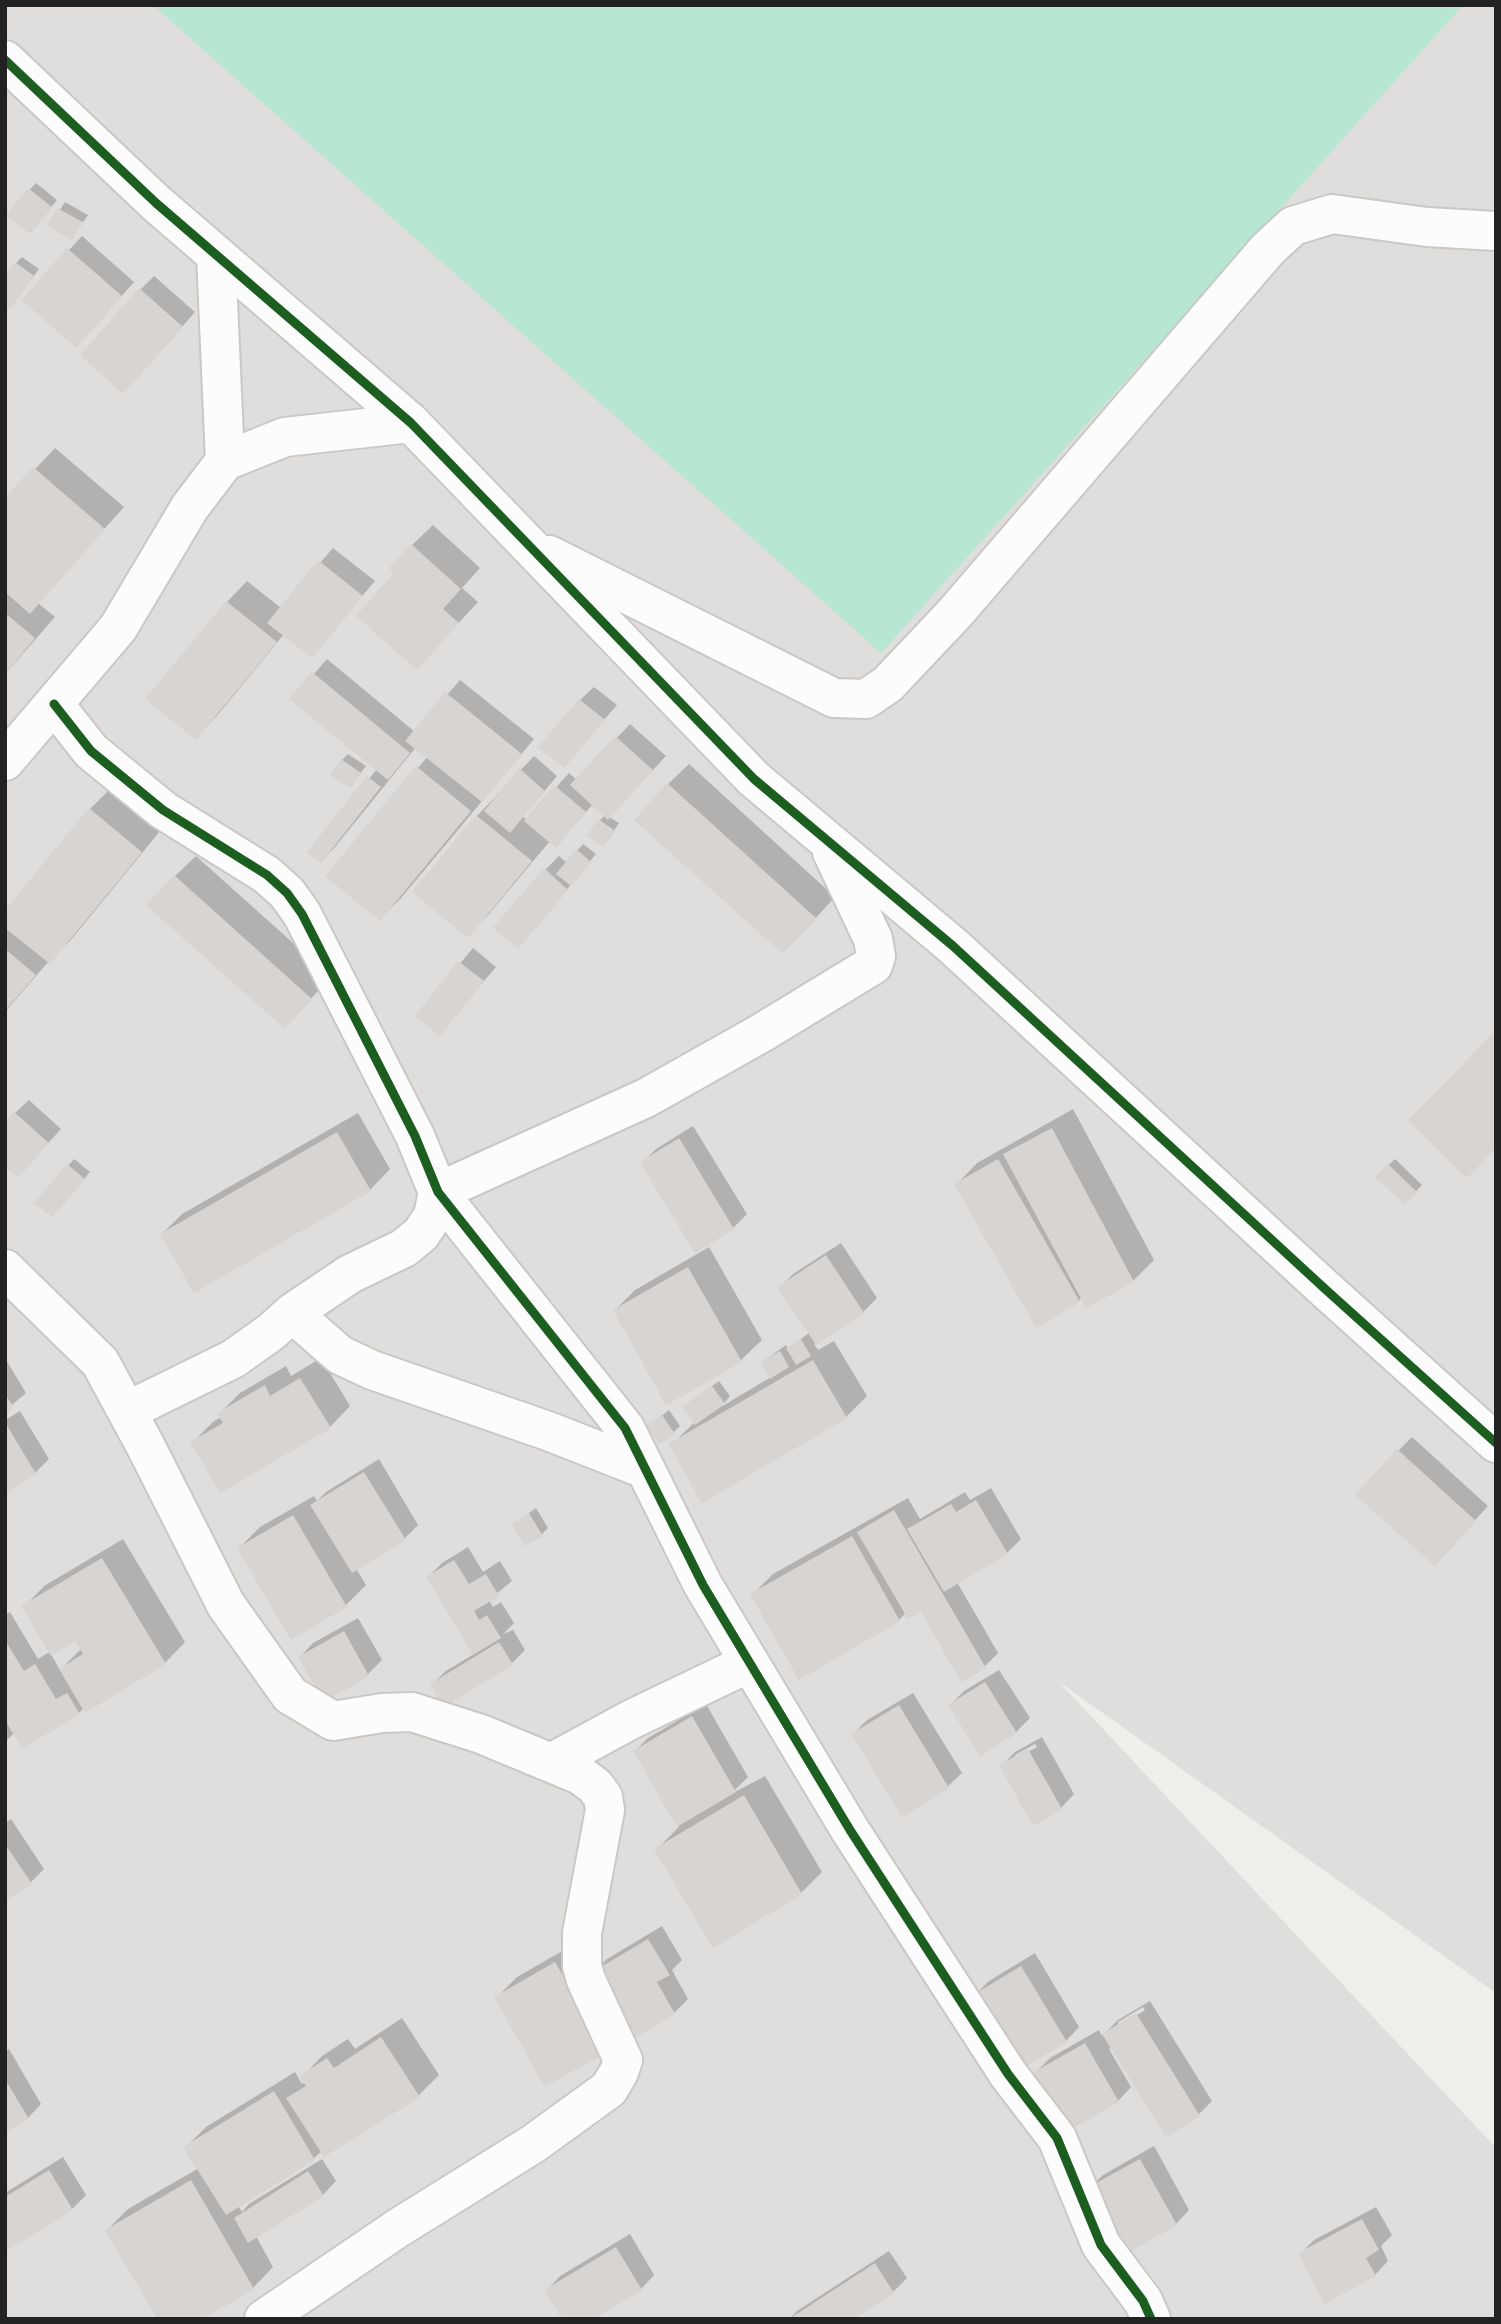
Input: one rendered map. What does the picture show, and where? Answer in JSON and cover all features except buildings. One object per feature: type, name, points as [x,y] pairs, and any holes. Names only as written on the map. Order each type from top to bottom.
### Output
[{"type":"street","points":[[5,60],[156,203],[411,423],[754,779],[953,946],[1496,1443]]},
{"type":"street","points":[[523,542],[834,698],[866,699],[888,684],[955,613],[1268,249],[1293,226],[1332,214],[1427,227],[1496,231]]},
{"type":"street","points":[[216,256],[225,461]]},
{"type":"street","points":[[5,761],[118,628],[190,507],[225,461],[285,437],[411,423]]},
{"type":"street","points":[[54,704],[91,751],[163,810],[267,875],[287,893],[302,914],[415,1136],[438,1192],[625,1427],[703,1585],[872,1865],[1008,2074],[1058,2138],[1101,2245],[1143,2301],[1151,2319]]},
{"type":"street","points":[[438,1192],[646,1098],[763,1032],[873,965],[876,956],[873,939],[826,840]]},
{"type":"street","points":[[127,1411],[233,1359],[292,1313],[350,1274],[404,1248],[421,1234],[433,1216],[438,1192]]},
{"type":"street","points":[[5,1269],[100,1362],[226,1605],[289,1695],[333,1721],[382,1713],[412,1712],[481,1734],[580,1775],[595,1786],[603,1797],[605,1810],[582,1933],[582,1966],[623,2060],[609,2089],[533,2144],[398,2228],[264,2319]]},
{"type":"street","points":[[292,1313],[340,1355],[372,1370],[548,1431],[645,1469]]},
{"type":"street","points":[[551,1763],[632,1719],[749,1663]]},
{"type":"shaded area","points":[[5,5],[1496,5],[1496,1993],[1058,1681],[1496,2148],[1496,2319],[5,2319]]},
{"type":"green space","points":[[153,5],[1463,5],[881,653]]},
{"type":"cycle path","points":[[5,60],[156,203],[411,423],[754,779],[953,946],[1496,1443]]},
{"type":"cycle path","points":[[54,704],[91,751],[163,810],[267,875],[287,893],[302,914],[415,1136],[438,1192],[625,1428],[703,1585],[850,1830],[1008,2074],[1057,2138],[1101,2245],[1143,2301],[1151,2319]]}]
